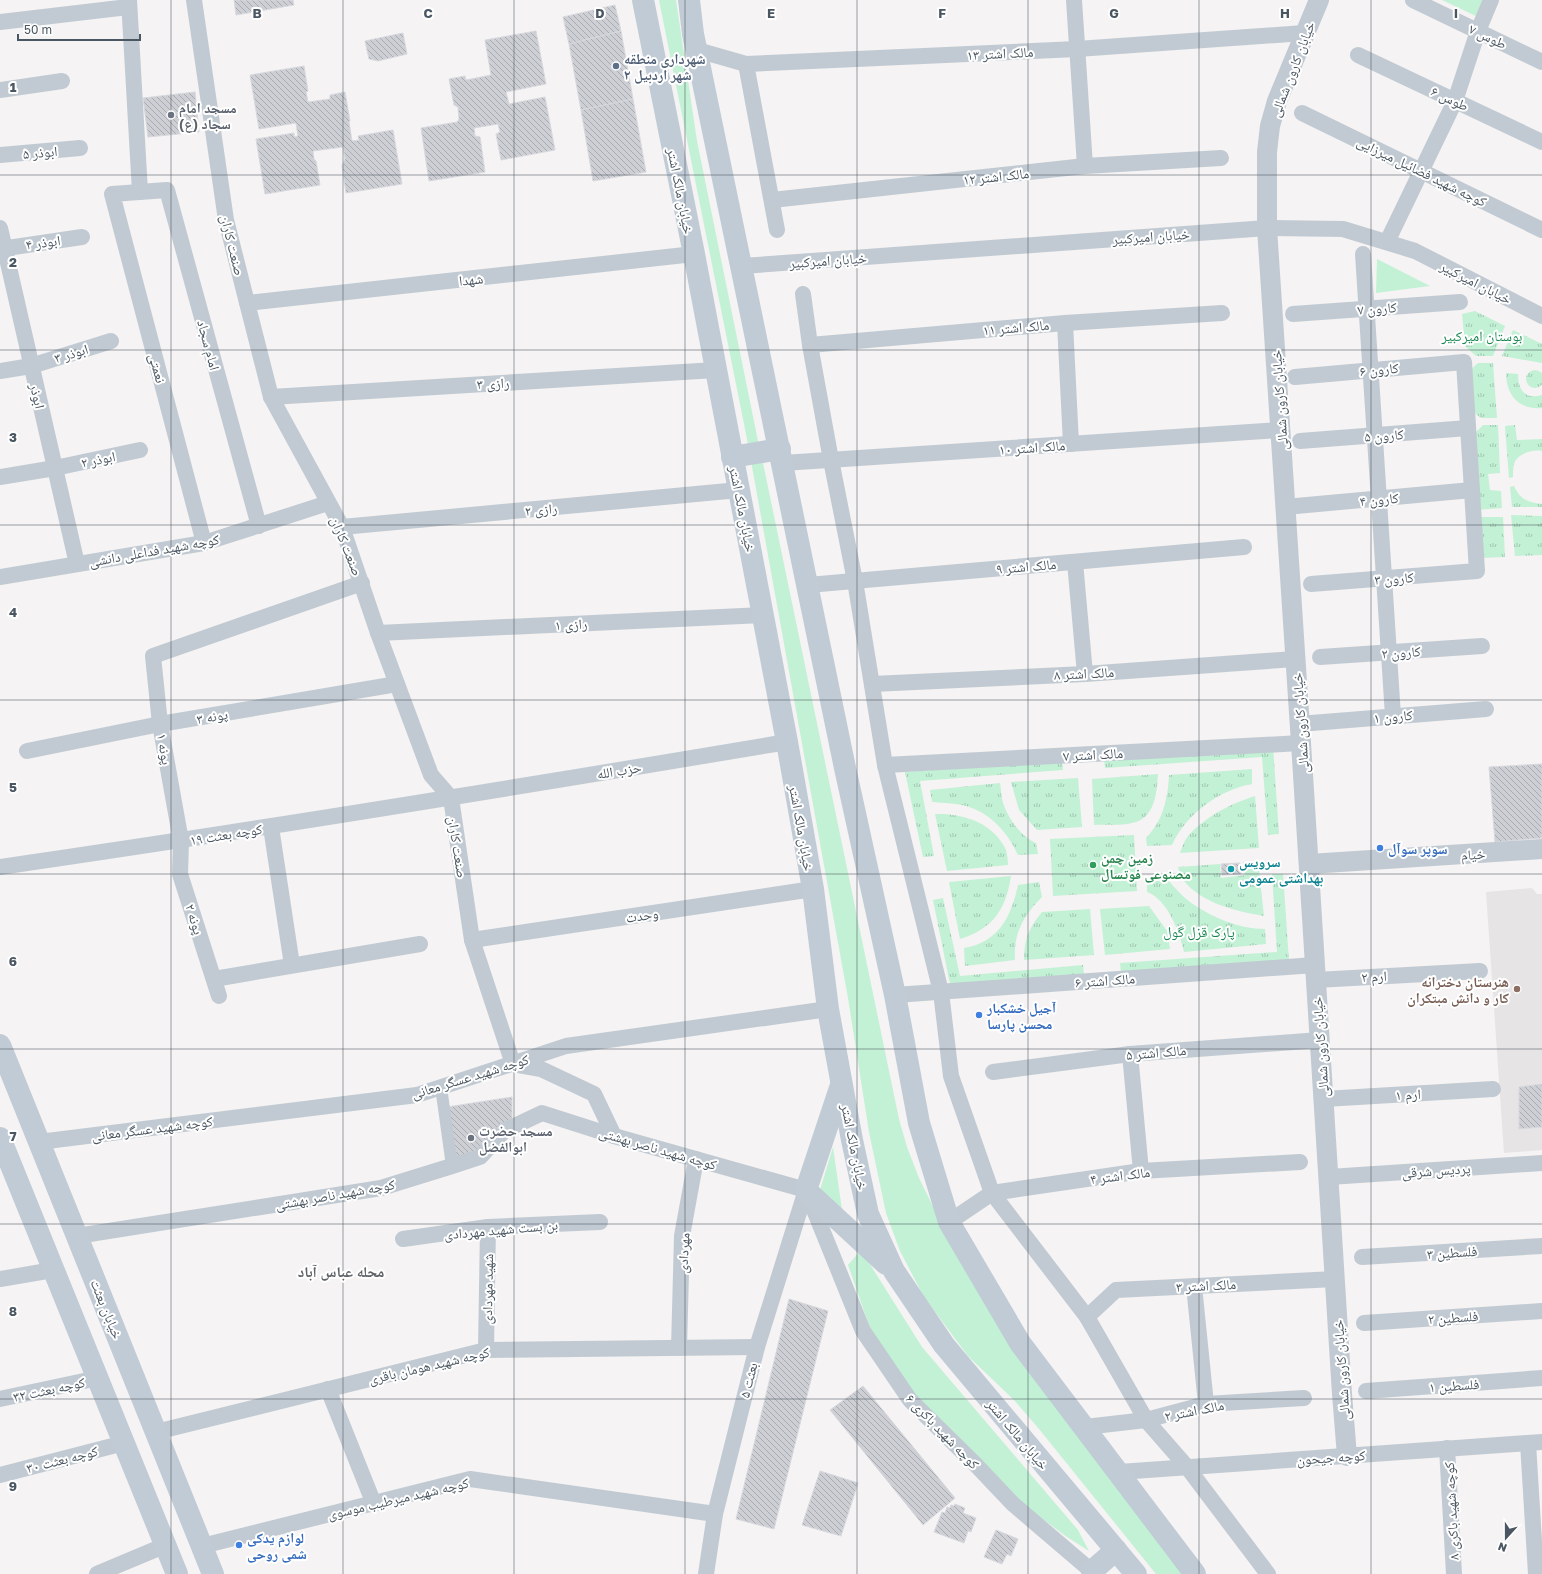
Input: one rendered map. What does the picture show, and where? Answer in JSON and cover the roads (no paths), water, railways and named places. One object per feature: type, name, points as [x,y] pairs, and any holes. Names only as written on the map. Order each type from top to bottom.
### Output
[{"type":"main road","name":"خیابان مالک اشتر","points":[[643,0],[694,254],[787,742],[813,889],[828,1009],[852,1140],[868,1214],[894,1270],[944,1345],[1136,1574]]},
{"type":"main road","points":[[689,0],[697,50],[847,775],[895,995],[919,1123],[949,1222],[1020,1343],[1195,1574]]},
{"type":"main road","points":[[732,457],[781,456]]},
{"type":"main road","name":"خیابان بعثت","points":[[0,1045],[214,1574]]},
{"type":"main road","points":[[842,1082],[806,1190],[894,1270]]},
{"type":"main road","points":[[2,1151],[98,1378],[178,1574]]},
{"type":"main road","points":[[124,1443],[156,1432]]},
{"type":"main road","points":[[1094,1572],[1116,1550]]},
{"type":"street","name":"صنعت کاران","points":[[194,0],[226,220],[271,397],[328,504],[342,527],[378,633],[431,775],[451,798],[472,940],[513,1064]]},
{"type":"street","points":[[1074,0],[1085,166]]},
{"type":"street","name":"خیابان کارون شمالی","points":[[1319,0],[1277,101],[1270,126],[1267,152],[1267,228],[1347,1456]]},
{"type":"street","name":"طوس ۷","points":[[1413,0],[1542,62]]},
{"type":"street","points":[[1387,242],[1456,101],[1478,31],[1491,0]]},
{"type":"street","points":[[0,22],[128,3],[140,192]]},
{"type":"street","name":"مالک اشتر ۱۳","points":[[697,50],[746,64],[1077,49],[1304,33]]},
{"type":"street","name":"طوس ۶","points":[[1358,55],[1542,142]]},
{"type":"street","points":[[746,64],[777,230]]},
{"type":"street","points":[[0,90],[62,82]]},
{"type":"street","name":"کوچه شهید فضائیل میرزایی","points":[[1302,113],[1542,230]]},
{"type":"street","name":"ابوذر ۵","points":[[0,155],[80,148]]},
{"type":"street","name":"مالک اشتر ۱۲","points":[[772,200],[1085,166],[1220,158]]},
{"type":"street","name":"امام سجاد","points":[[112,194],[167,190],[258,526]]},
{"type":"street","name":"نعمتی","points":[[112,194],[204,543]]},
{"type":"street","name":"ابوذر","points":[[0,228],[2,248],[77,564]]},
{"type":"street","name":"خیابان امیرکبیر","points":[[742,266],[1267,228],[1343,229],[1415,251],[1542,316]]},
{"type":"street","name":"ابوذر ۴","points":[[2,248],[82,237]]},
{"type":"street","name":"شهدا","points":[[247,303],[694,254]]},
{"type":"street","points":[[1363,254],[1393,716]]},
{"type":"street","points":[[803,294],[810,345],[855,581],[885,765],[941,992],[951,1076],[992,1193],[1087,1317],[1146,1420],[1187,1467],[1268,1574]]},
{"type":"street","name":"کارون ۷","points":[[1293,314],[1460,302]]},
{"type":"street","name":"مالک اشتر ۱۱","points":[[810,345],[1065,323],[1222,313]]},
{"type":"street","points":[[1065,323],[1071,444]]},
{"type":"street","name":"ابوذر ۳","points":[[0,371],[31,366],[111,341]]},
{"type":"street","name":"کارون ۶","points":[[1295,377],[1464,362],[1468,428]]},
{"type":"street","name":"رازی ۳","points":[[271,397],[716,370]]},
{"type":"street","points":[[1468,428],[1472,490]]},
{"type":"street","name":"کارون ۵","points":[[1300,441],[1468,428]]},
{"type":"street","name":"مالک اشتر ۱۰","points":[[781,456],[831,460],[1280,430]]},
{"type":"street","name":"ابوذر ۲","points":[[0,477],[55,468],[140,450]]},
{"type":"street","name":"رازی ۲","points":[[342,527],[739,490]]},
{"type":"street","name":"کارون ۴","points":[[1285,507],[1472,490]]},
{"type":"street","name":"کارون ۳","points":[[1311,584],[1477,571],[1472,490]]},
{"type":"street","name":"کوچه شهید فداعلی دانشی","points":[[0,577],[204,543],[328,504]]},
{"type":"street","name":"مالک اشتر ۹","points":[[808,585],[1244,547]]},
{"type":"street","points":[[1075,562],[1085,674]]},
{"type":"street","name":"پونه ۱","points":[[180,841],[160,724],[154,656],[362,583]]},
{"type":"street","name":"رازی ۱","points":[[378,633],[763,615]]},
{"type":"street","name":"کارون ۲","points":[[1320,658],[1482,646]]},
{"type":"street","name":"مالک اشتر ۸","points":[[872,684],[1085,674],[1295,659]]},
{"type":"street","name":"پونه ۳","points":[[27,751],[160,724],[397,684]]},
{"type":"street","name":"کارون ۱","points":[[1299,724],[1486,709]]},
{"type":"street","name":"حزب الله","points":[[451,798],[787,742]]},
{"type":"street","name":"مالک اشتر ۷","points":[[885,765],[1301,743]]},
{"type":"street","name":"کوچه بعثت ۱۹","points":[[0,867],[180,841],[451,798]]},
{"type":"street","points":[[271,827],[292,965]]},
{"type":"street","name":"پونه ۲","points":[[180,841],[180,874],[219,996]]},
{"type":"street","name":"خیام","points":[[1308,864],[1542,849]]},
{"type":"street","name":"وحدت","points":[[472,940],[813,889]]},
{"type":"street","points":[[214,979],[420,944]]},
{"type":"street","name":"ارم ۲","points":[[1316,972],[1480,971]]},
{"type":"street","name":"مالک اشتر ۶","points":[[895,995],[1316,972]]},
{"type":"street","name":"کوچه شهید عسگر معانی","points":[[39,1142],[417,1095],[566,1046],[828,1009]]},
{"type":"street","name":"مالک اشتر ۵","points":[[993,1072],[1130,1054],[1320,1040]]},
{"type":"street","points":[[1130,1054],[1141,1171]]},
{"type":"street","points":[[513,1064],[541,1069],[594,1094],[614,1136]]},
{"type":"street","points":[[441,1087],[452,1166]]},
{"type":"street","name":"ارم ۱","points":[[1324,1099],[1493,1089]]},
{"type":"street","name":"کوچه شهید ناصر بهشتی","points":[[77,1236],[381,1188],[480,1156],[504,1131],[542,1113],[614,1136],[806,1190]]},
{"type":"street","name":"مهردادی","points":[[679,1348],[682,1236],[696,1159]]},
{"type":"street","name":"مالک اشتر ۴","points":[[949,1222],[992,1193],[1141,1171],[1300,1162]]},
{"type":"street","name":"پردیس شرقی","points":[[1329,1177],[1542,1163]]},
{"type":"street","name":"بعثت ۵","points":[[706,1574],[715,1514],[757,1346],[806,1190]]},
{"type":"street","name":"کوچه شهید باکری ۶","points":[[806,1190],[863,1331],[910,1400],[976,1465],[1012,1504],[1094,1572]]},
{"type":"street","name":"بن بست شهید مهردادی","points":[[403,1239],[488,1227],[600,1222]]},
{"type":"street","name":"شهید مهردادی","points":[[486,1350],[488,1227]]},
{"type":"street","name":"فلسطین ۳","points":[[1362,1258],[1542,1246]]},
{"type":"street","points":[[0,1279],[53,1270]]},
{"type":"street","name":"مالک اشتر ۳","points":[[1087,1317],[1116,1290],[1335,1279]]},
{"type":"street","points":[[1194,1286],[1206,1404]]},
{"type":"street","name":"فلسطین ۲","points":[[1364,1323],[1542,1311]]},
{"type":"street","name":"کوچه شهید هومان باقری","points":[[156,1432],[486,1350],[757,1346]]},
{"type":"street","name":"کوچه بعثت ۳۲","points":[[0,1399],[98,1378]]},
{"type":"street","name":"فلسطین ۱","points":[[1366,1392],[1542,1378]]},
{"type":"street","points":[[328,1389],[374,1504]]},
{"type":"street","name":"مالک اشتر ۲","points":[[1085,1427],[1146,1420],[1206,1404],[1304,1398]]},
{"type":"street","points":[[1535,1442],[1536,1574]]},
{"type":"street","name":"کوچه جیحون","points":[[1119,1472],[1535,1442]]},
{"type":"street","name":"کوچه بعثت ۳۰","points":[[0,1475],[124,1443]]},
{"type":"street","name":"کوچه شهید باکری ۸","points":[[1447,1448],[1454,1574]]},
{"type":"street","name":"کوچه شهید میرطیب موسوی","points":[[202,1546],[470,1480],[715,1514]]},
{"type":"street","points":[[97,1574],[166,1546]]},
{"type":"place","name":"شهرداری منطقه ۲ شهر اردبیل","points":[[616,66]]},
{"type":"place","name":"مسجد امام سجاد (ع)","points":[[171,115]]},
{"type":"place","name":"سوپر سوآل","points":[[1380,848]]},
{"type":"place","name":"زمین چمن مصنوعی فوتسال","points":[[1093,865]]},
{"type":"place","name":"سرویس بهداشتی عمومی","points":[[1231,869]]},
{"type":"place","name":"هنرستان دخترانه کار و دانش مبتکران","points":[[1517,989]]},
{"type":"place","name":"آجیل خشکبار محسن پارسا","points":[[979,1015]]},
{"type":"place","name":"مسجد حضرت ابوالفضل","points":[[471,1138]]},
{"type":"place","name":"لوازم یدکی شمی روحی","points":[[239,1545]]},
{"type":"district","name":"محله عباس آباد","points":[[341,1271]]},
{"type":"park label","name":"بوستان امیرکبیر","points":[[1482,335]]},
{"type":"park label","name":"پارک قزل گول","points":[[1199,931]]}]
